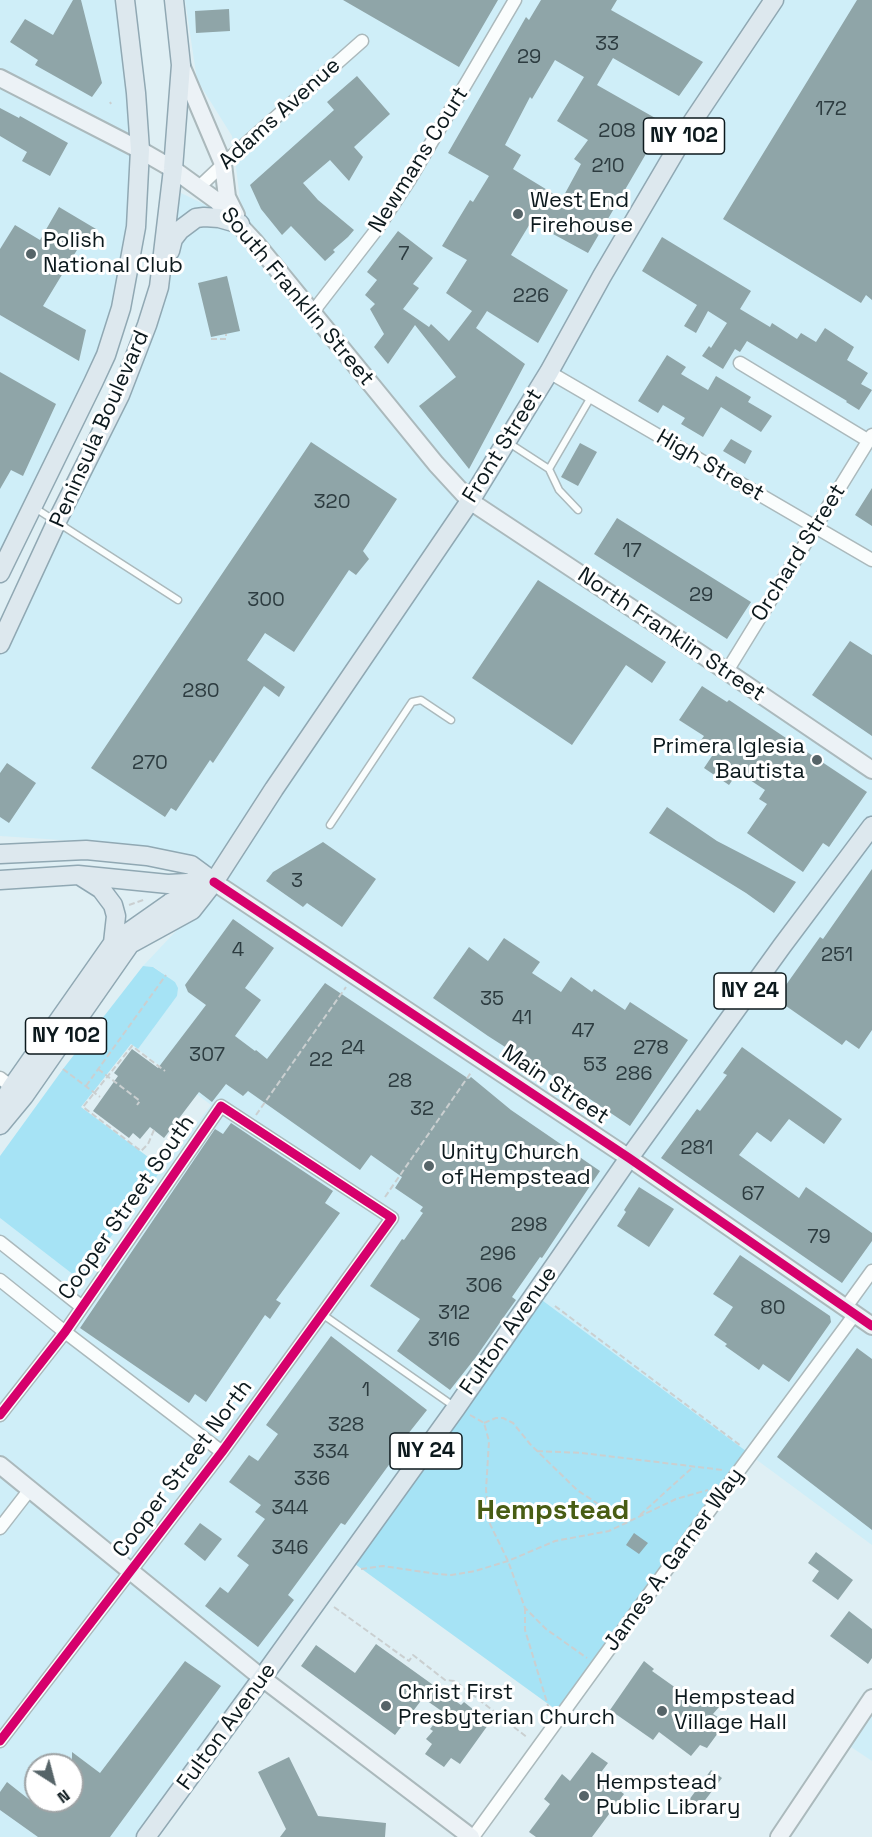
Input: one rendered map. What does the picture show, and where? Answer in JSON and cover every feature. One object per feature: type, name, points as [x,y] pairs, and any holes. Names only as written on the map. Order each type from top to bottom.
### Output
[{"type":"main road","name":"Peninsula Boulevard","points":[[0,573],[106,355],[118,318],[128,274],[136,227],[140,150],[125,0]]},
{"type":"main road","name":"Peninsula Boulevard","points":[[0,644],[120,395],[159,287],[173,170],[181,65],[174,0]]},
{"type":"main road","name":"Front Street","points":[[0,1125],[12,1087],[130,945],[192,910],[214,882],[274,789],[470,501],[549,372],[602,276],[693,121],[774,0]]},
{"type":"main road","points":[[181,65],[223,164],[227,197],[240,224]]},
{"type":"main road","name":"South Franklin Street","points":[[0,78],[140,150],[217,201],[240,224],[436,464],[470,501]]},
{"type":"main road","points":[[159,287],[173,239],[189,222],[204,217],[230,220],[240,224]]},
{"type":"main road","name":"North Franklin Street","points":[[470,501],[872,770]]},
{"type":"main road","name":"Fulton Avenue","points":[[146,1837],[456,1408],[629,1158],[782,945],[872,826]]},
{"type":"main road","points":[[0,854],[86,850],[147,856],[191,865],[214,882]]},
{"type":"main road","points":[[0,880],[78,875],[168,884],[214,882]]},
{"type":"main road","points":[[78,875],[101,889],[113,905],[116,916],[113,943]]},
{"type":"main road","name":"Front Street","points":[[0,1107],[113,943],[170,903],[214,882]]},
{"type":"main road","name":"Main Street","points":[[214,882],[629,1158],[872,1326]]},
{"type":"main road","points":[[0,1465],[262,1678],[472,1837]]},
{"type":"main road","points":[[779,1837],[871,1703]]},
{"type":"street","name":"Newmans Court","points":[[312,313],[377,229],[411,179],[515,0]]},
{"type":"street","name":"Adams Avenue","points":[[199,187],[362,41]]},
{"type":"street","points":[[740,363],[870,438]]},
{"type":"street","name":"High Street","points":[[549,372],[872,560]]},
{"type":"street","name":"Orchard Street","points":[[727,671],[870,438]]},
{"type":"street","name":"Cooper Street South","points":[[0,1415],[65,1332],[221,1106],[249,1126]]},
{"type":"street","points":[[249,1126],[378,1208]]},
{"type":"street","name":"Cooper Street North","points":[[0,1741],[222,1452],[392,1218],[378,1208]]},
{"type":"street","points":[[0,1242],[82,1307]]},
{"type":"street","name":"James A. Garner Way","points":[[472,1837],[724,1490],[850,1311],[872,1271]]},
{"type":"street","points":[[0,1280],[222,1452]]},
{"type":"street","points":[[0,1528],[31,1488]]},
{"type":"lane","points":[[549,469],[591,396]]},
{"type":"lane","points":[[506,441],[549,469],[559,490],[578,510]]},
{"type":"lane","points":[[32,507],[178,600]]},
{"type":"lane","points":[[330,825],[412,702],[421,700],[451,720]]},
{"type":"lane","points":[[322,1314],[456,1408]]},
{"type":"path","points":[[211,339],[226,339],[226,334]]},
{"type":"path","points":[[125,907],[152,897]]},
{"type":"path","points":[[86,1086],[166,975]]},
{"type":"path","points":[[249,1126],[354,975]]},
{"type":"path","points":[[154,1130],[148,1144],[141,1150],[83,1107],[132,1046],[165,1071]]},
{"type":"path","points":[[378,1208],[480,1058]]},
{"type":"path","points":[[63,1068],[100,1097]]},
{"type":"path","points":[[98,1069],[140,1101]]},
{"type":"path","points":[[137,1105],[144,1095]]},
{"type":"path","points":[[555,1305],[741,1446]]},
{"type":"path","points":[[456,1408],[484,1423],[489,1442],[486,1490],[490,1524],[508,1561],[525,1608],[525,1629],[549,1710]]},
{"type":"path","points":[[484,1423],[496,1418],[503,1418],[513,1423],[537,1451],[577,1490],[598,1504],[632,1520]]},
{"type":"path","points":[[537,1451],[582,1453],[723,1470]]},
{"type":"path","points":[[638,1517],[693,1467]]},
{"type":"path","points":[[361,1569],[383,1566],[451,1575],[491,1568],[555,1541],[609,1531],[676,1499],[708,1490]]},
{"type":"path","points":[[334,1607],[409,1661],[413,1655],[445,1680],[455,1681],[539,1746]]},
{"type":"path","points":[[525,1608],[546,1629],[597,1666]]},
{"type":"path","points":[[446,1694],[455,1681]]},
{"type":"shaded area","points":[[0,0],[118,0],[136,156],[132,231],[116,313],[0,561]]},
{"type":"shaded area","points":[[185,0],[872,0],[872,1545],[535,1296],[146,1837],[0,1837],[0,1218],[79,1279],[211,1105],[138,1049],[177,996],[175,982],[154,967],[143,966],[193,913],[218,868],[137,845],[0,836],[0,655],[162,292],[181,193],[243,223],[232,136],[197,80]]},
{"type":"shaded area","points":[[143,966],[153,967],[175,982],[178,988],[177,996],[138,1049],[131,1044],[81,1107],[163,1168],[79,1279],[0,1218],[0,1156],[63,1069]]},
{"type":"shaded area","points":[[535,1295],[750,1454],[562,1714],[348,1559]]},
{"type":"shaded area","points":[[872,1698],[872,1761],[845,1743]]},
{"type":"building","points":[[73,0],[81,0],[102,83],[92,97],[35,65],[38,60],[10,42],[25,19],[53,35]]},
{"type":"building","points":[[343,0],[498,0],[459,67]]},
{"type":"building","points":[[541,0],[617,0],[611,10],[703,62],[679,96],[613,58],[597,85],[664,123],[588,253],[531,222],[511,255],[568,290],[538,343],[487,311],[476,328],[525,364],[469,469],[419,406],[456,377],[415,325],[388,364],[374,347],[384,334],[370,309],[375,304],[365,295],[377,280],[367,272],[398,231],[433,258],[413,284],[419,288],[403,309],[429,327],[431,324],[449,341],[472,311],[446,293],[467,260],[442,246],[470,200],[473,202],[489,176],[448,153],[526,17],[529,20]],"holes":[[[555,60],[584,77],[557,121],[588,140],[574,159],[581,164],[562,199],[513,169],[521,155],[505,145],[530,97],[532,99]]]},
{"type":"building","points":[[857,0],[872,0],[872,300],[866,295],[861,303],[723,219]]},
{"type":"building","points":[[229,9],[230,31],[196,33],[195,11]]},
{"type":"building","points":[[357,76],[390,114],[354,147],[363,157],[349,181],[330,160],[303,183],[318,200],[354,230],[325,261],[291,226],[282,235],[261,209],[250,185],[334,110],[327,102]]},
{"type":"building","points":[[0,108],[19,118],[20,116],[68,143],[50,176],[22,161],[27,152],[0,136]]},
{"type":"building","points":[[59,207],[96,229],[85,248],[80,245],[43,306],[86,330],[79,361],[0,315],[0,249],[15,225],[40,240]]},
{"type":"building","points":[[662,237],[751,291],[740,309],[770,327],[772,323],[797,339],[801,333],[816,342],[825,328],[854,347],[847,360],[868,373],[861,384],[872,390],[859,410],[747,341],[740,352],[735,349],[723,369],[702,356],[709,346],[711,348],[727,323],[708,311],[696,333],[684,326],[697,305],[642,271]]},
{"type":"building","points":[[227,276],[240,331],[211,337],[198,283]]},
{"type":"building","points":[[667,355],[686,367],[681,374],[708,390],[716,376],[751,397],[748,402],[772,416],[761,432],[721,407],[703,437],[681,424],[685,418],[663,405],[658,413],[638,401]]},
{"type":"building","points":[[0,372],[56,404],[23,476],[11,470],[0,489]]},
{"type":"building","points":[[731,439],[752,451],[745,464],[723,451]]},
{"type":"building","points":[[311,442],[397,499],[363,551],[369,559],[356,575],[349,570],[294,652],[265,633],[247,660],[285,687],[279,697],[264,686],[213,763],[210,760],[176,811],[171,808],[165,817],[91,768]]},
{"type":"building","points":[[580,443],[597,452],[578,486],[561,477]]},
{"type":"building","points":[[872,488],[872,526],[855,515]]},
{"type":"building","points":[[617,518],[751,602],[727,639],[594,554]]},
{"type":"building","points":[[538,580],[666,662],[652,683],[626,665],[572,745],[472,678]]},
{"type":"building","points":[[850,641],[872,655],[872,736],[812,695]]},
{"type":"building","points":[[702,686],[727,702],[729,700],[867,792],[829,847],[823,843],[803,872],[747,833],[767,804],[759,799],[765,790],[738,772],[729,785],[704,768],[714,753],[699,743],[704,736],[679,720]]},
{"type":"building","points":[[7,763],[36,783],[9,823],[0,817],[0,773]]},
{"type":"building","points":[[667,807],[717,841],[796,882],[774,913],[649,833]]},
{"type":"building","points":[[323,842],[376,879],[342,927],[307,903],[303,907],[266,881],[273,872]]},
{"type":"building","points":[[872,869],[872,1030],[859,1049],[846,1040],[842,1045],[776,999],[820,937],[823,939]]},
{"type":"building","points":[[233,919],[274,948],[245,988],[261,1000],[235,1036],[255,1051],[267,1059],[325,983],[469,1079],[471,1077],[511,1110],[600,1171],[542,1258],[540,1257],[512,1297],[516,1300],[450,1390],[397,1351],[420,1319],[370,1286],[423,1213],[420,1211],[423,1207],[395,1188],[402,1177],[371,1155],[360,1170],[248,1091],[243,1096],[226,1084],[212,1102],[199,1092],[164,1138],[150,1127],[140,1139],[133,1133],[129,1138],[93,1111],[118,1076],[114,1073],[132,1049],[158,1068],[206,1005],[188,992],[185,985]]},
{"type":"building","points":[[504,938],[540,962],[532,973],[561,992],[571,977],[592,992],[594,989],[625,1010],[630,1002],[688,1040],[630,1126],[569,1085],[488,1036],[433,998],[469,947],[488,961]]},
{"type":"building","points":[[742,1047],[842,1119],[824,1144],[789,1119],[771,1142],[757,1132],[739,1155],[799,1198],[806,1187],[872,1233],[872,1241],[842,1283],[661,1158],[697,1109],[700,1111],[727,1075],[723,1073]]},
{"type":"building","points":[[231,1123],[333,1191],[325,1203],[340,1213],[276,1300],[281,1303],[270,1319],[265,1315],[206,1402],[195,1394],[189,1403],[80,1328],[215,1129],[223,1134]]},
{"type":"building","points":[[639,1187],[674,1209],[649,1247],[617,1226]]},
{"type":"building","points":[[740,1255],[830,1316],[831,1322],[789,1382],[763,1364],[759,1370],[725,1346],[727,1344],[714,1335],[733,1307],[713,1294]]},
{"type":"building","points":[[331,1336],[427,1410],[400,1444],[402,1447],[345,1525],[341,1523],[288,1595],[294,1600],[258,1647],[205,1606],[220,1587],[228,1593],[249,1565],[237,1556],[265,1519],[255,1512],[261,1505],[229,1482],[249,1455],[258,1461],[278,1434],[266,1425]]},
{"type":"building","points":[[857,1348],[872,1359],[872,1530],[777,1457]]},
{"type":"building","points":[[200,1523],[222,1539],[205,1561],[184,1544]]},
{"type":"building","points":[[634,1533],[648,1543],[639,1554],[626,1545]]},
{"type":"building","points":[[816,1552],[853,1580],[838,1600],[812,1581],[819,1571],[808,1563]]},
{"type":"building","points":[[849,1611],[872,1629],[872,1658],[868,1664],[830,1636]]},
{"type":"building","name":"Christ First Presbyterian Church","points":[[376,1644],[461,1705],[464,1702],[485,1719],[483,1721],[488,1725],[460,1764],[451,1758],[444,1767],[425,1754],[432,1744],[426,1739],[433,1731],[430,1729],[443,1712],[423,1698],[395,1735],[301,1666],[316,1645],[355,1673]]},
{"type":"building","points":[[185,1661],[221,1686],[110,1837],[38,1837],[0,1810],[0,1792],[7,1782],[24,1795],[24,1813],[84,1813],[84,1761],[100,1773]]},
{"type":"building","name":"Hempstead Village Hall","points":[[644,1661],[654,1669],[652,1671],[690,1698],[696,1690],[719,1707],[713,1714],[726,1722],[707,1748],[700,1745],[691,1756],[659,1732],[653,1740],[610,1710]]},
{"type":"building","name":"Hempstead Public Library","points":[[592,1752],[608,1763],[599,1775],[624,1794],[592,1837],[536,1837],[529,1832],[550,1804],[544,1799],[562,1774],[570,1781]]},
{"type":"building","points":[[289,1757],[318,1816],[386,1823],[385,1837],[280,1837],[286,1829],[258,1772]]},
{"type":"building","points":[[711,1770],[722,1778],[696,1812],[686,1804]]},
{"type":"cycle path","points":[[214,882],[629,1158],[872,1326]]},
{"type":"cycle path","points":[[0,1415],[65,1332],[221,1106],[392,1218],[222,1452],[0,1741]]},
{"type":"place","name":"West End Firehouse","points":[[518,214]]},
{"type":"place","name":"Polish National Club","points":[[31,254]]},
{"type":"place","name":"Primera Iglesia Bautista","points":[[817,760]]},
{"type":"place","name":"Unity Church of Hempstead","points":[[429,1166]]},
{"type":"place","name":"Christ First Presbyterian Church","points":[[386,1706]]},
{"type":"place","name":"Hempstead Village Hall","points":[[662,1711]]},
{"type":"place","name":"Hempstead Public Library","points":[[584,1796]]},
{"type":"district","name":"Hempstead","points":[[553,1511]]}]
